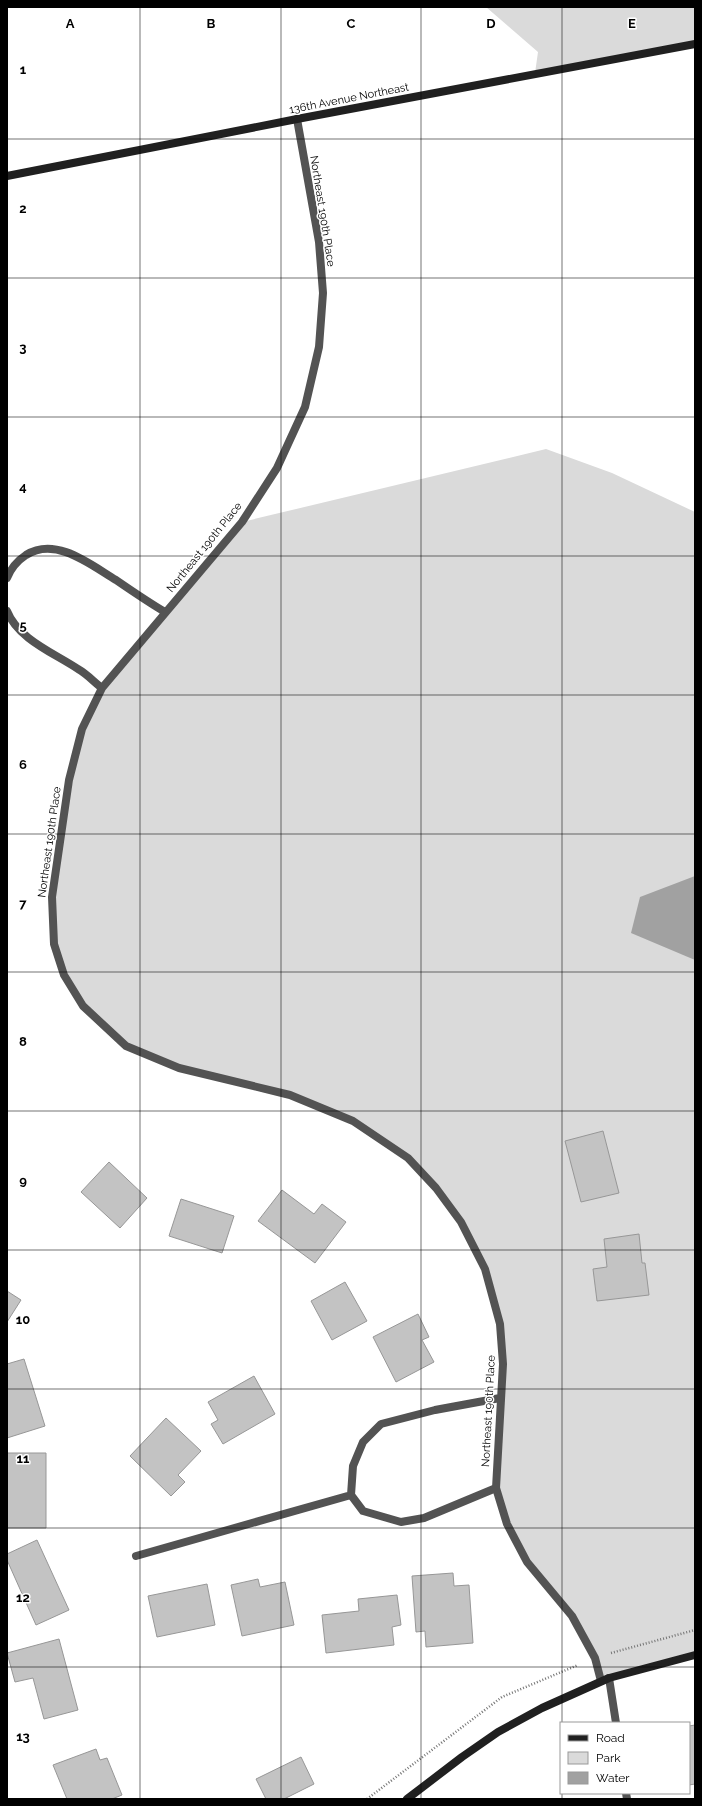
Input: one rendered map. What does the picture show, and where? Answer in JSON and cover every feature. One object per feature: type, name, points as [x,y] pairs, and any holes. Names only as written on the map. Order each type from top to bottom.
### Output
[{"type":"street","name":"136th Avenue Northeast","points":[[7,176],[297,119],[695,44]]},
{"type":"street","name":"Northeast 190th Place","points":[[297,119],[319,242],[323,293],[319,347],[305,407],[277,468],[242,522],[102,688],[82,729],[68,780],[52,897],[54,944],[64,975],[83,1006],[126,1046],[179,1068],[290,1095],[353,1120],[408,1158],[436,1188],[461,1222],[485,1268],[500,1324],[503,1364],[496,1488],[506,1524],[526,1562],[572,1616],[605,1680],[616,1722]]},
{"type":"street","points":[[7,578],[10,571],[20,560],[35,550],[56,550],[78,556],[165,612]]},
{"type":"street","points":[[7,611],[10,620],[24,635],[80,670],[102,688]]},
{"type":"street","points":[[496,1488],[424,1518],[401,1522],[363,1511],[350,1495],[353,1466],[362,1442],[381,1424],[435,1410],[500,1398]]},
{"type":"street","points":[[136,1556],[350,1495]]},
{"type":"street","points":[[407,1799],[462,1757],[498,1732],[542,1708],[605,1680],[695,1655]]},
{"type":"green space","points":[[486,7],[695,7],[695,47],[535,73],[538,52]]},
{"type":"green space","points":[[546,449],[612,473],[695,512],[695,1655],[601,1681],[572,1616],[527,1562],[496,1488],[500,1324],[485,1268],[461,1222],[408,1158],[353,1120],[290,1095],[179,1068],[126,1046],[83,1006],[54,944],[52,897],[82,729],[102,688],[242,522]]},
{"type":"water","points":[[695,876],[695,960],[631,933],[640,897]]},
{"type":"building","points":[[603,1131],[619,1193],[581,1202],[565,1141]]},
{"type":"building","points":[[109,1162],[147,1198],[120,1228],[81,1192]]},
{"type":"building","points":[[282,1190],[314,1214],[322,1204],[346,1222],[315,1263],[258,1221]]},
{"type":"building","points":[[181,1199],[234,1216],[222,1253],[169,1236]]},
{"type":"building","points":[[639,1234],[642,1263],[645,1263],[649,1295],[597,1301],[593,1269],[607,1267],[604,1239]]},
{"type":"building","points":[[345,1282],[367,1321],[332,1340],[311,1301]]},
{"type":"building","points":[[7,1291],[21,1300],[7,1322]]},
{"type":"building","points":[[418,1314],[429,1337],[422,1340],[434,1362],[396,1382],[373,1337]]},
{"type":"building","points":[[24,1359],[45,1426],[7,1438],[7,1364]]},
{"type":"building","points":[[254,1376],[275,1414],[223,1444],[211,1424],[218,1420],[208,1402]]},
{"type":"building","points":[[166,1418],[201,1451],[178,1475],[185,1482],[171,1496],[130,1456]]},
{"type":"building","points":[[7,1453],[46,1453],[46,1528],[7,1528]]},
{"type":"building","points":[[37,1540],[69,1610],[36,1625],[7,1560],[7,1554]]},
{"type":"building","points":[[453,1573],[454,1586],[469,1585],[473,1643],[426,1647],[425,1631],[416,1632],[412,1576]]},
{"type":"building","points":[[258,1579],[260,1587],[285,1582],[294,1625],[242,1636],[231,1585]]},
{"type":"building","points":[[207,1584],[215,1625],[157,1637],[148,1596]]},
{"type":"building","points":[[397,1595],[401,1625],[392,1627],[394,1645],[326,1653],[322,1615],[359,1611],[358,1599]]},
{"type":"building","points":[[59,1639],[78,1710],[44,1719],[33,1678],[15,1682],[7,1653]]},
{"type":"building","points":[[695,1725],[695,1784],[690,1785],[690,1726]]},
{"type":"building","points":[[96,1749],[100,1760],[107,1758],[122,1795],[112,1799],[67,1799],[53,1765]]},
{"type":"building","points":[[301,1757],[314,1784],[284,1799],[266,1799],[256,1779]]}]
